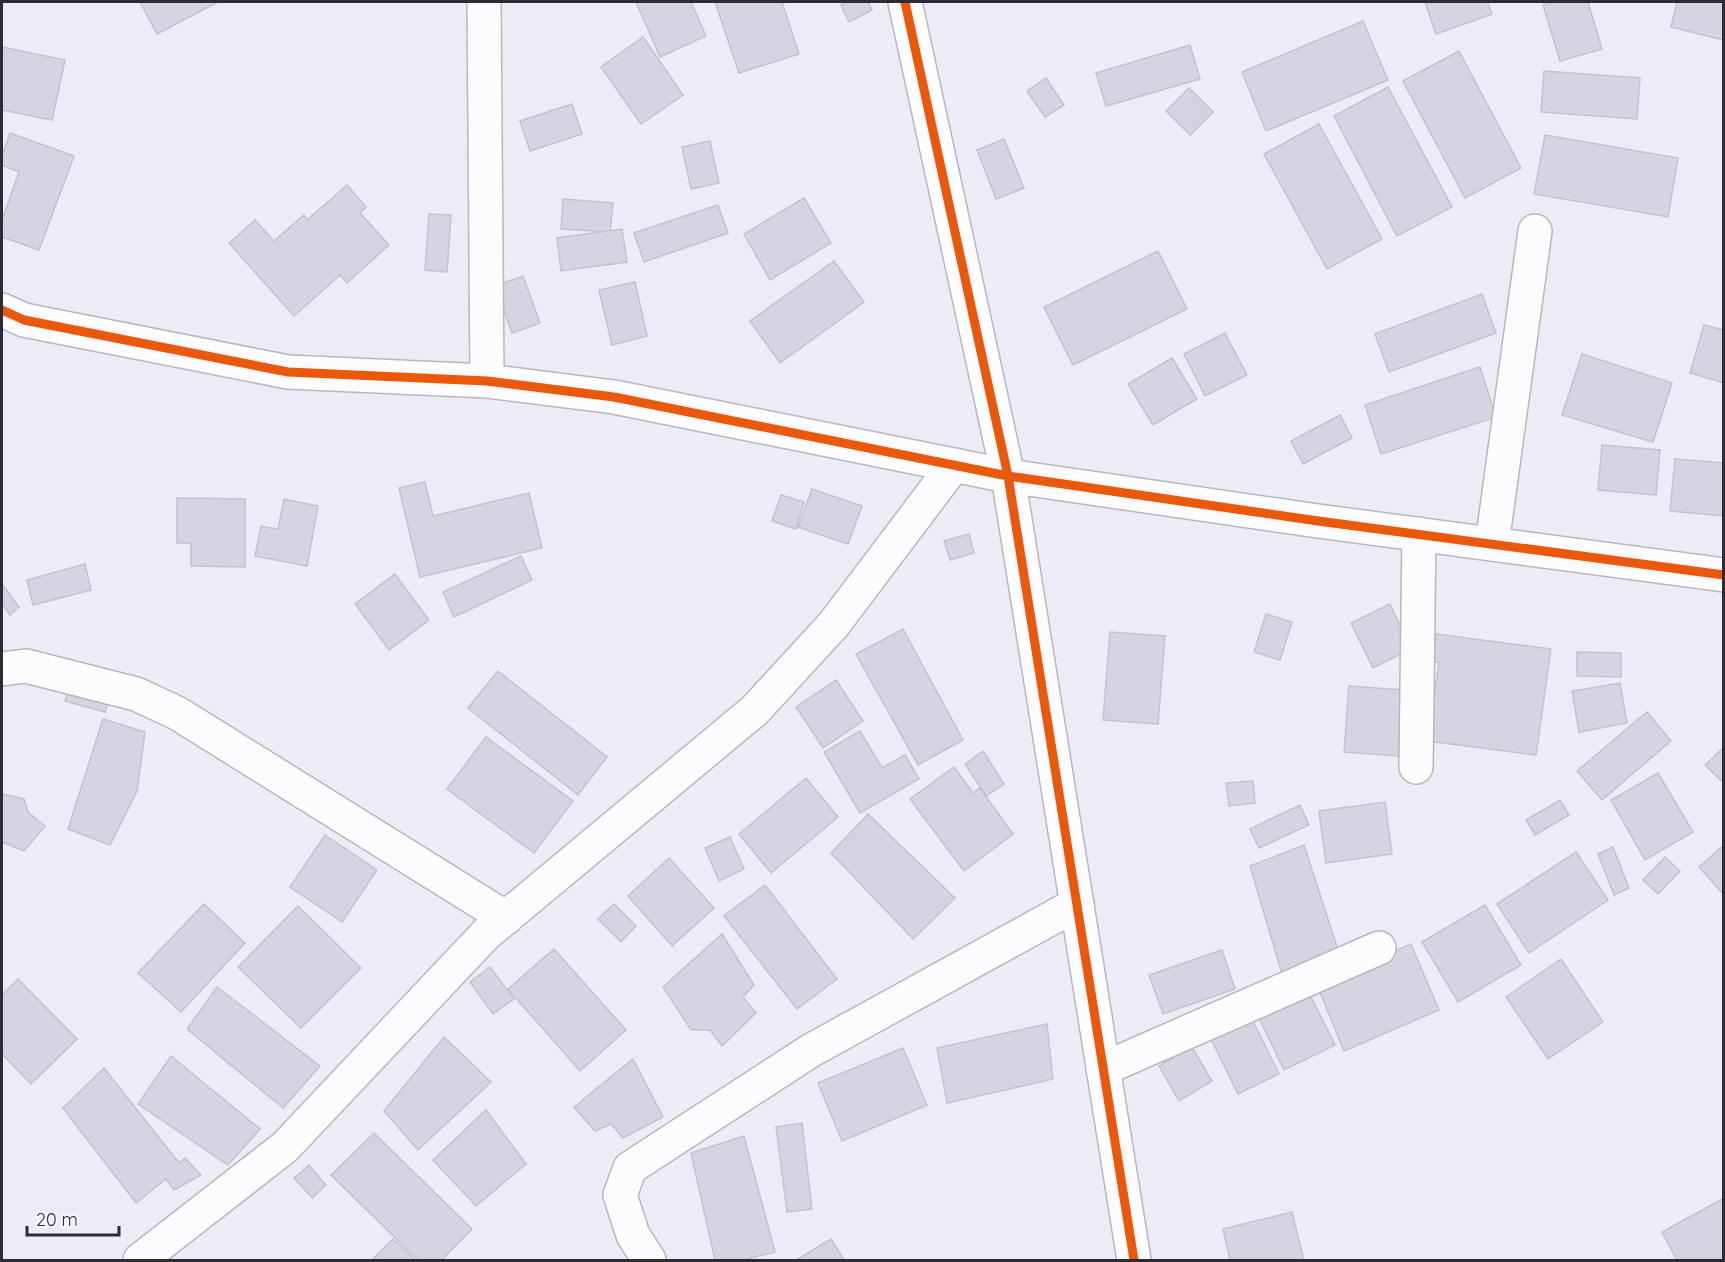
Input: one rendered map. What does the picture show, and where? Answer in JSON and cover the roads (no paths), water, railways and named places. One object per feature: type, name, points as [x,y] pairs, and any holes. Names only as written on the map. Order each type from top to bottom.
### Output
[{"type":"street","points":[[484,2],[487,381]]},
{"type":"street","points":[[905,2],[1008,476],[1134,1260]]},
{"type":"street","points":[[1492,544],[1535,231]]},
{"type":"street","points":[[2,310],[24,320],[288,372],[487,381],[614,397],[1008,476],[1724,575]]},
{"type":"street","points":[[140,1260],[285,1147],[486,934],[755,710],[834,624],[954,465]]},
{"type":"street","points":[[1416,767],[1419,534]]},
{"type":"street","points":[[2,669],[26,666],[114,688],[136,694],[177,713],[506,918]]},
{"type":"street","points":[[649,1260],[633,1235],[620,1195],[630,1168],[810,1051],[1077,904]]},
{"type":"street","points":[[1103,1069],[1379,948]]}]
